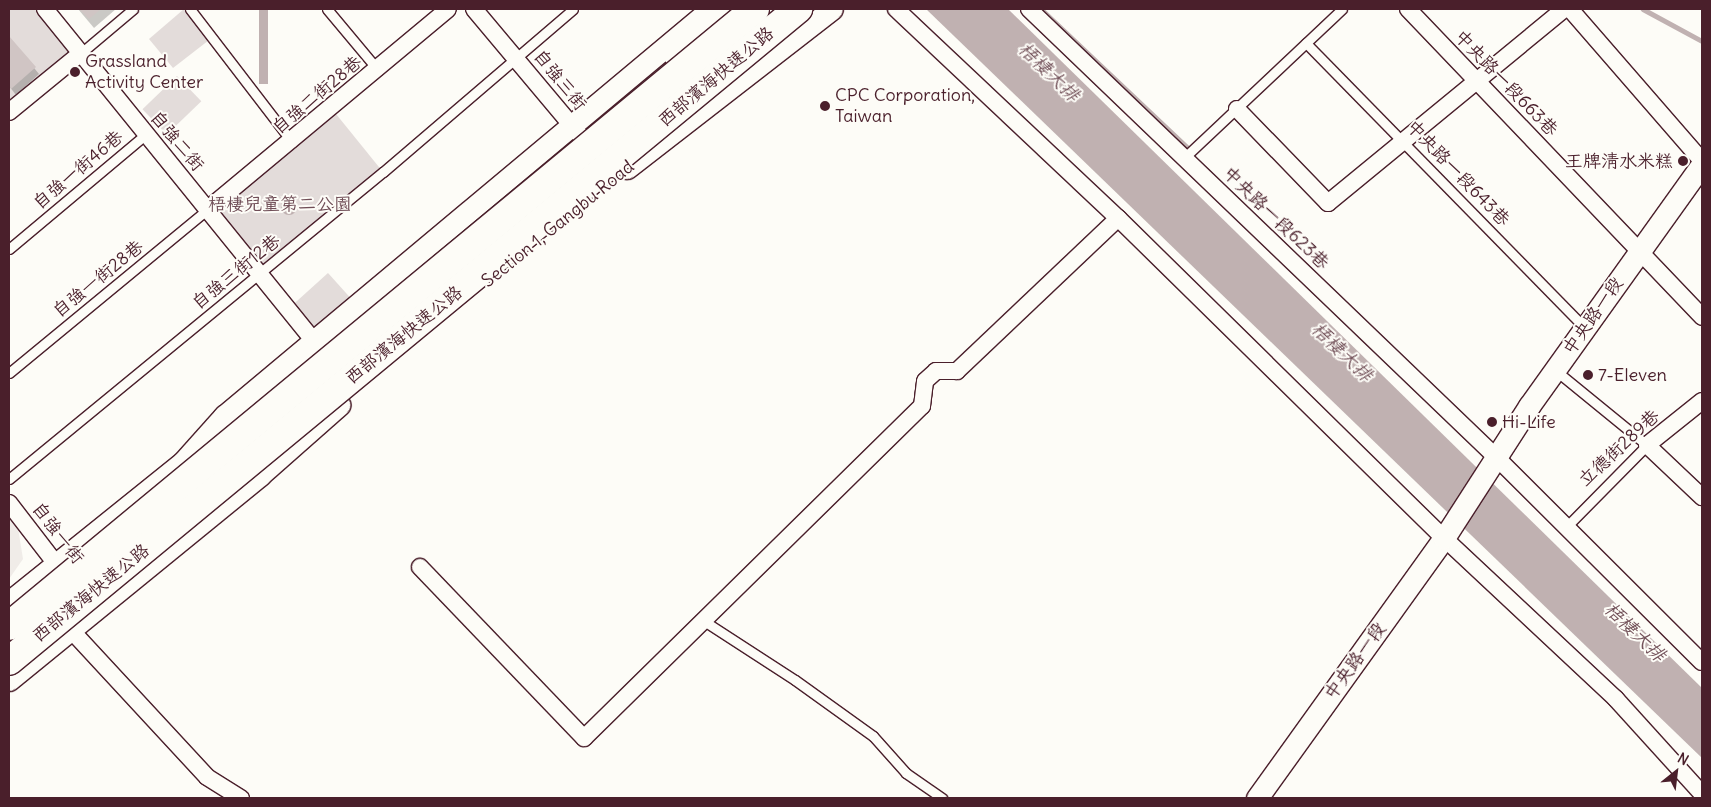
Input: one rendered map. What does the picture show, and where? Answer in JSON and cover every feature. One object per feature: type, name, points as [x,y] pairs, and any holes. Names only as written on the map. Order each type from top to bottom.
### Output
[{"type":"highway","points":[[615,126],[644,92],[731,9]]},
{"type":"highway","name":"西部濱海快速公路","points":[[9,626],[755,9]]},
{"type":"highway","name":"西部濱海快速公路","points":[[9,661],[798,9]]},
{"type":"highway","points":[[636,144],[670,127],[813,9]]},
{"type":"street","name":"自強二街","points":[[45,9],[260,273],[338,371],[352,393]]},
{"type":"street","name":"自強二街28巷","points":[[208,209],[292,142],[448,9]]},
{"type":"street","name":"自強三街","points":[[474,9],[614,177]]},
{"type":"street","name":"Section 1, Gangbu Road","points":[[9,602],[55,563],[183,462],[224,416],[570,124],[711,9]]},
{"type":"street","name":"Section 1, Gangbu Road","points":[[183,462],[300,402],[778,9]]},
{"type":"street","name":"Section 1, Gangbu Road","points":[[9,680],[221,506],[352,393],[614,177],[832,9]]},
{"type":"street","points":[[896,9],[1448,530],[1616,699],[1702,794]]},
{"type":"street","name":"中央路一段623巷","points":[[1029,9],[1184,158],[1491,463],[1566,527],[1702,662]]},
{"type":"street","name":"中央路一段663巷","points":[[1408,9],[1702,317]]},
{"type":"street","points":[[1237,109],[1328,203],[1564,9]]},
{"type":"street","points":[[1570,9],[1702,162]]},
{"type":"street","points":[[9,112],[81,53]]},
{"type":"street","name":"中央路一段","points":[[1257,798],[1448,530],[1491,463],[1555,370],[1702,162]]},
{"type":"street","points":[[420,567],[584,738],[922,406],[926,381],[936,371],[957,371],[1118,218]]},
{"type":"street","name":"立德街289巷","points":[[1647,445],[1702,401]]},
{"type":"street","name":"Section 1, Gangbu Road","points":[[221,506],[300,402]]},
{"type":"street","points":[[1647,445],[1702,497]]},
{"type":"street","name":"自強一街","points":[[9,502],[93,612]]},
{"type":"street","points":[[71,630],[207,777],[241,798]]},
{"type":"lane","points":[[81,53],[133,9]]},
{"type":"lane","points":[[190,9],[292,142]]},
{"type":"lane","points":[[327,9],[378,70]]},
{"type":"lane","name":"自強三街12巷","points":[[9,479],[260,273],[574,9]]},
{"type":"lane","points":[[1184,158],[1342,9]]},
{"type":"lane","name":"中央路一段643巷","points":[[1306,43],[1586,328]]},
{"type":"lane","name":"自強一街46巷","points":[[9,249],[146,134]]},
{"type":"lane","name":"自強一街28巷","points":[[9,373],[208,209]]},
{"type":"lane","points":[[1555,370],[1647,445]]},
{"type":"lane","name":"立德街289巷","points":[[1566,527],[1647,445]]},
{"type":"lane","points":[[704,621],[795,680],[872,736],[906,773],[942,798]]},
{"type":"shaded area","points":[[9,517],[18,528],[23,559],[9,579]]},
{"type":"green space","points":[[9,9],[45,9],[81,53],[9,112]]},
{"type":"green space","points":[[184,9],[190,9],[213,37],[173,68],[149,39]]},
{"type":"green space","points":[[177,76],[201,101],[167,135],[142,109]]},
{"type":"green space","name":"梧棲兒童第二公園","points":[[332,109],[383,172],[259,272],[208,209]]},
{"type":"green space","points":[[328,273],[356,304],[316,340],[288,309]]},
{"type":"water","points":[[259,9],[268,9],[268,84],[259,84]]},
{"type":"water","name":"梧棲大排","points":[[926,9],[1008,9],[1702,688],[1702,758]]},
{"type":"water","points":[[289,199],[295,201],[297,207],[295,213],[289,215],[283,213],[281,207],[283,201]]},
{"type":"building","points":[[79,9],[101,9],[89,19]]},
{"type":"building","points":[[9,36],[36,67],[11,89],[9,85]]},
{"type":"waterway","points":[[1041,9],[1187,147]]},
{"type":"waterway","points":[[1643,9],[1702,41]]},
{"type":"place","name":"Grassland Activity Center","points":[[75,72]]},
{"type":"place","name":"CPC Corporation, Taiwan","points":[[825,106]]},
{"type":"place","name":"王牌清水米糕","points":[[1683,161]]},
{"type":"place","name":"7-Eleven","points":[[1588,375]]},
{"type":"place","name":"Hi-Life","points":[[1492,422]]}]
